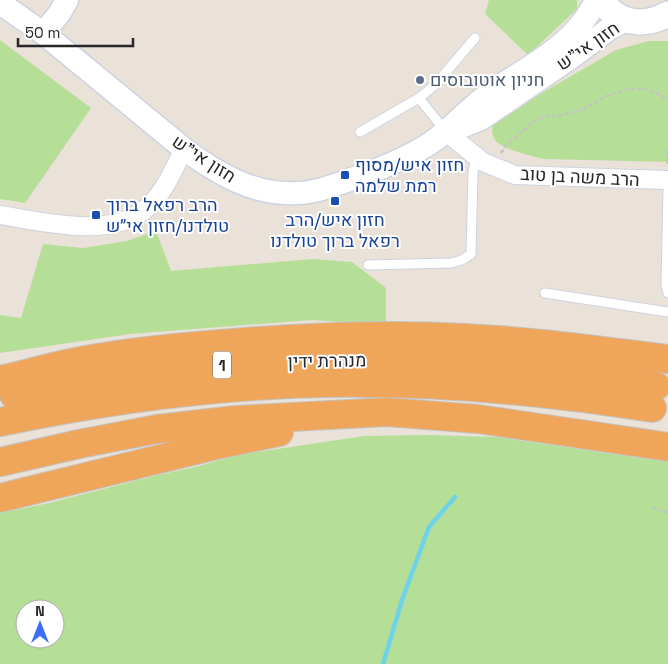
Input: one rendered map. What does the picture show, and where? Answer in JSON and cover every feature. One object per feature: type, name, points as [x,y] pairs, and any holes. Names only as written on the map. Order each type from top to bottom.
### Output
[{"type":"highway","points":[[0,380],[106,357],[285,338],[369,336],[465,338],[545,344],[668,360]]},
{"type":"highway","name":"מנהרת ידין","points":[[0,398],[52,387],[134,374],[213,366],[311,360],[446,362],[600,376],[654,397],[588,398],[454,386],[368,383],[292,384],[216,389],[137,398],[57,410],[0,422]]},
{"type":"highway","points":[[0,462],[157,429],[236,420],[386,412],[478,419],[668,447]]},
{"type":"highway","points":[[0,498],[266,434],[305,429],[478,419]]},
{"type":"main road","points":[[602,0],[615,14],[626,20],[642,23],[665,18]]},
{"type":"street","points":[[43,33],[59,14],[67,0]]},
{"type":"street","name":"חזון אי\"ש","points":[[0,4],[43,33],[184,149],[212,168],[242,184],[267,191],[299,193],[322,189],[414,154],[446,132],[462,115],[483,98],[566,42],[587,17],[596,0]]},
{"type":"street","name":"חזון אי\"ש","points":[[446,132],[481,118],[572,57],[609,29],[626,20]]},
{"type":"street","name":"הרב משה בן טוב","points":[[446,132],[476,158],[491,167],[515,175],[668,180]]},
{"type":"street","points":[[0,215],[46,222],[94,226],[114,224],[131,218],[147,208],[160,193],[184,149]]},
{"type":"lane","points":[[360,132],[418,98],[435,85],[475,38]]},
{"type":"lane","points":[[418,98],[446,132]]},
{"type":"lane","points":[[368,265],[451,263],[462,260],[471,254],[473,172],[476,158]]},
{"type":"lane","points":[[668,190],[666,285],[668,293]]},
{"type":"lane","points":[[545,293],[668,312]]},
{"type":"path","points":[[491,167],[508,144],[535,120],[545,116],[559,116],[575,112],[606,96],[629,90],[648,90],[668,99]]},
{"type":"path","points":[[668,150],[668,166]]},
{"type":"path","points":[[653,508],[668,512]]},
{"type":"green space","points":[[489,0],[577,0],[577,9],[528,55],[485,14]]},
{"type":"green space","points":[[0,40],[91,108],[25,203],[0,199]]},
{"type":"green space","points":[[649,41],[668,41],[668,162],[544,159],[502,146],[494,138],[492,129],[494,121],[616,50]]},
{"type":"green space","points":[[156,231],[171,271],[313,259],[352,262],[386,288],[386,325],[312,320],[130,334],[0,353],[0,315],[21,318],[43,244],[83,248],[127,241]]},
{"type":"green space","points":[[428,435],[496,437],[668,462],[668,664],[0,664],[0,513],[49,503],[237,455],[364,436]]},
{"type":"waterway","points":[[383,664],[403,597],[429,527],[455,497]]},
{"type":"place","name":"חניון אוטובוסים","points":[[420,80]]},
{"type":"place","name":"חזון איש/מסוף רמת שלמה","points":[[345,175]]},
{"type":"place","name":"חזון איש/הרב רפאל ברוך טולדנו","points":[[335,201]]},
{"type":"place","name":"הרב רפאל ברוך טולדנו/חזון אי״ש","points":[[96,215]]}]
